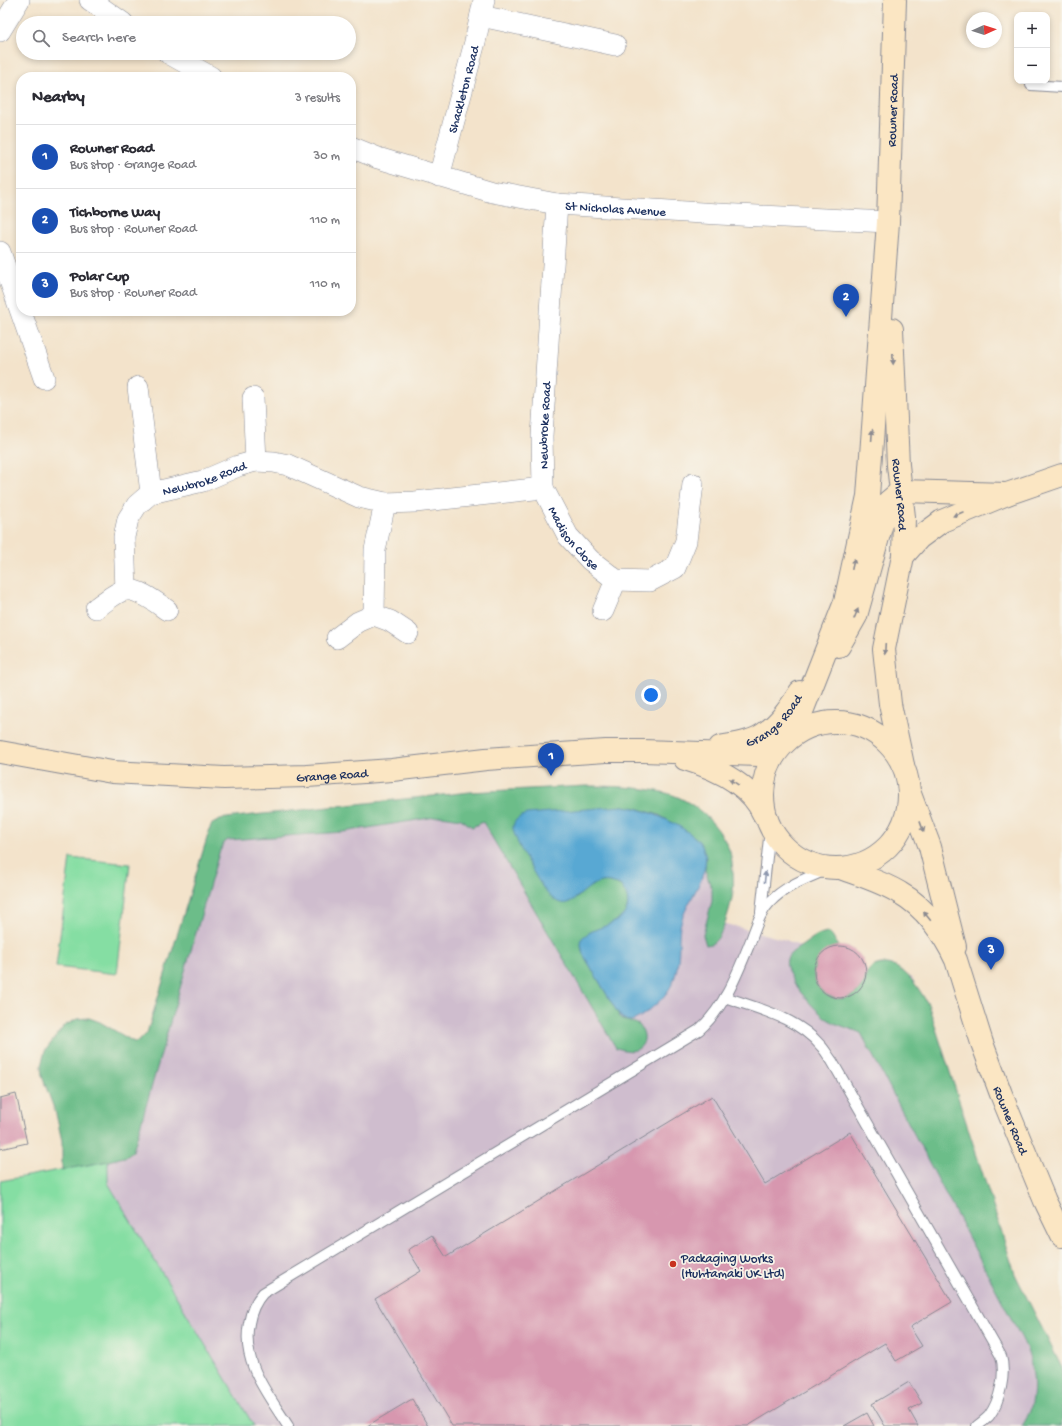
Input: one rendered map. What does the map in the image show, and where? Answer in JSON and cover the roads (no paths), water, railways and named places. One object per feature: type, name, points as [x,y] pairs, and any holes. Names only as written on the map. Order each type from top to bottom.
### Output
[{"type":"main road","name":"Rowner Road","points":[[895,0],[888,222],[868,496],[845,602],[803,710],[769,764],[763,782],[762,802],[768,825],[779,842],[793,856],[814,866],[836,869],[883,884],[900,892],[924,911],[950,948],[956,960],[982,1043],[1028,1160],[1045,1201],[1062,1236]]},
{"type":"main road","name":"Rowner Road","points":[[888,222],[898,465],[904,517],[903,556],[884,649],[890,704],[903,765],[909,790],[930,847],[968,1000]]},
{"type":"main road","points":[[903,556],[919,538],[942,521],[1007,494],[1062,475]]},
{"type":"main road","points":[[803,710],[856,616],[888,502],[901,491],[1007,494]]},
{"type":"main road","name":"Grange Road","points":[[665,752],[713,748],[742,742],[759,737],[771,728],[789,708],[812,675],[845,602]]},
{"type":"main road","points":[[782,745],[794,735],[811,726],[829,722],[847,722],[864,727],[878,735],[890,746],[903,765]]},
{"type":"main road","name":"Grange Road","points":[[0,752],[112,772],[224,778],[307,776],[392,770],[486,759],[606,751],[759,755],[768,754],[782,745]]},
{"type":"main road","name":"Grange Road","points":[[665,752],[710,768],[738,784],[757,801],[768,825]]},
{"type":"main road","points":[[836,869],[859,865],[873,859],[889,846],[896,838],[905,820],[909,801],[909,790]]},
{"type":"street","points":[[0,31],[19,0]]},
{"type":"street","points":[[90,0],[113,16]]},
{"type":"street","points":[[483,8],[615,45]]},
{"type":"street","name":"Shackleton Road","points":[[439,177],[483,8]]},
{"type":"street","points":[[181,60],[202,72]]},
{"type":"street","name":"St Nicholas Avenue","points":[[356,150],[439,177],[492,192],[557,204],[888,222]]},
{"type":"street","name":"Newbroke Road","points":[[126,590],[124,537],[128,519],[137,505],[151,493],[203,481],[238,466],[256,461],[274,462],[288,465],[359,497],[385,503],[415,502],[543,488],[542,436],[557,204]]},
{"type":"street","points":[[0,252],[16,298]]},
{"type":"street","points":[[22,316],[44,378]]},
{"type":"street","name":"Newbroke Road","points":[[138,387],[151,493]]},
{"type":"street","name":"Newbroke Road","points":[[253,398],[256,461]]},
{"type":"street","points":[[603,611],[616,580],[650,581],[675,568],[686,541],[693,484]]},
{"type":"street","name":"Madison Close","points":[[543,488],[568,536],[590,560],[616,580]]},
{"type":"street","points":[[374,615],[375,550],[385,503]]},
{"type":"street","points":[[96,608],[126,590],[143,594],[167,610]]},
{"type":"street","points":[[337,638],[358,622],[374,615],[390,621],[408,633]]},
{"type":"lane","points":[[1031,85],[1062,87]]},
{"type":"lane","points":[[761,916],[768,825]]},
{"type":"lane","points":[[288,1426],[255,1371],[248,1350],[248,1329],[250,1318],[253,1307],[263,1293],[691,1036],[709,1021],[725,997],[761,916],[769,903],[783,890],[836,869]]},
{"type":"lane","points":[[725,997],[760,1009],[793,1024],[813,1038],[832,1061],[1001,1356],[1004,1369],[998,1397],[989,1415],[977,1426]]},
{"type":"water","points":[[623,806],[654,814],[682,828],[698,841],[702,846],[705,855],[705,864],[700,883],[685,911],[681,922],[675,978],[666,993],[653,1007],[643,1015],[631,1021],[622,1018],[616,1010],[583,954],[581,945],[582,938],[586,935],[594,930],[615,922],[624,914],[628,906],[626,894],[621,886],[617,884],[605,882],[596,883],[571,902],[558,902],[547,893],[526,860],[513,827],[516,820],[527,814]]},
{"type":"place","name":"Tichborne Way","points":[[846,317]]},
{"type":"place","name":"Rowner Road","points":[[551,776]]},
{"type":"place","name":"Polar Cup","points":[[991,970]]},
{"type":"place","name":"Packaging Works (Huhtamaki UK Ltd)","points":[[673,1264]]}]
